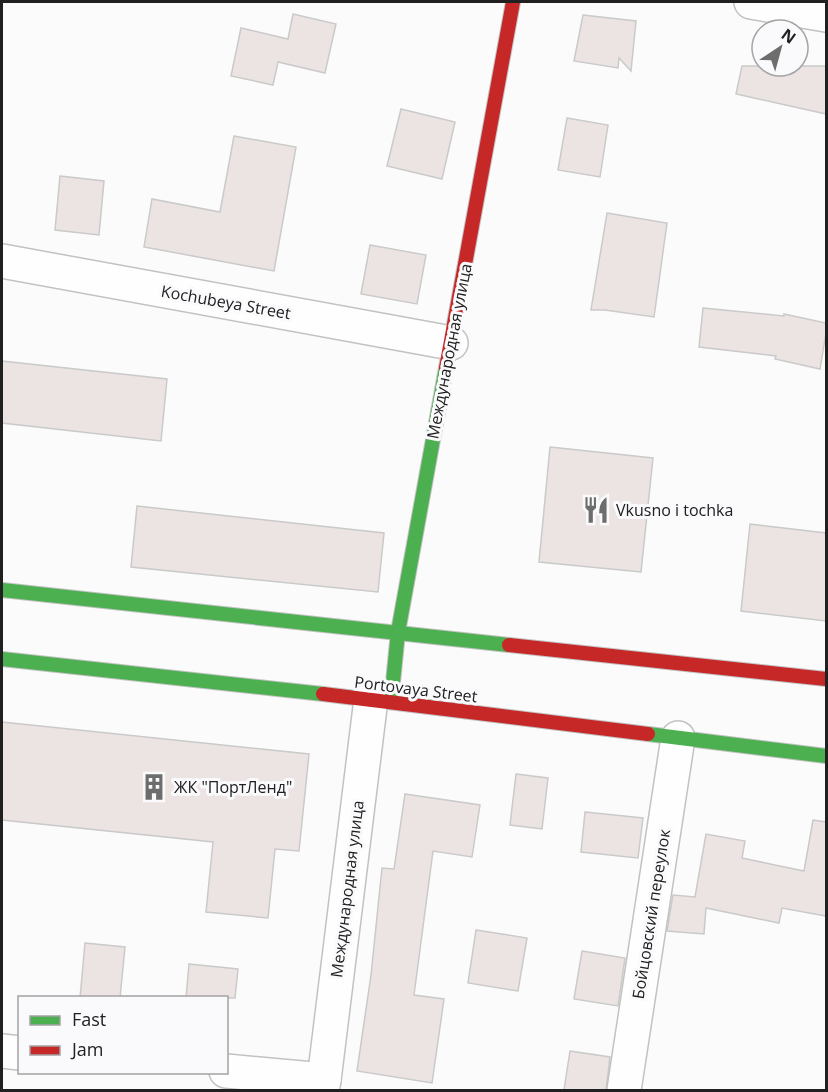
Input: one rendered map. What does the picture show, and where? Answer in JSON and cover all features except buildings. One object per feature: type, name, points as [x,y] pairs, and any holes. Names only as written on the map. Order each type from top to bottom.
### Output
[{"type":"main road","name":"Международная улица","points":[[381,701],[399,632],[513,2]]},
{"type":"main road","points":[[2,590],[826,679]]},
{"type":"main road","name":"Portovaya Street","points":[[2,659],[381,701],[826,756]]},
{"type":"street","points":[[751,2],[826,15]]},
{"type":"street","name":"Kochubeya Street","points":[[2,261],[451,343]]},
{"type":"street","name":"Международная улица","points":[[323,1085],[381,701]]},
{"type":"street","name":"Бойцовский переулок","points":[[624,1090],[678,738]]},
{"type":"street","points":[[2,1051],[18,1053]]},
{"type":"street","points":[[228,1071],[323,1085]]},
{"type":"traffic: fast","points":[[391,702],[398,632],[446,368]]},
{"type":"traffic: fast","points":[[2,590],[509,645]]},
{"type":"traffic: fast","points":[[2,659],[323,694]]},
{"type":"traffic: fast","points":[[648,734],[826,756]]},
{"type":"traffic: jam","points":[[446,368],[513,2]]},
{"type":"traffic: jam","points":[[509,645],[826,679]]},
{"type":"traffic: jam","points":[[323,694],[648,734]]},
{"type":"place","name":"Vkusno i tochka","points":[[596,510]]},
{"type":"place","name":"ЖК \"ПортЛенд\"","points":[[154,787]]}]
